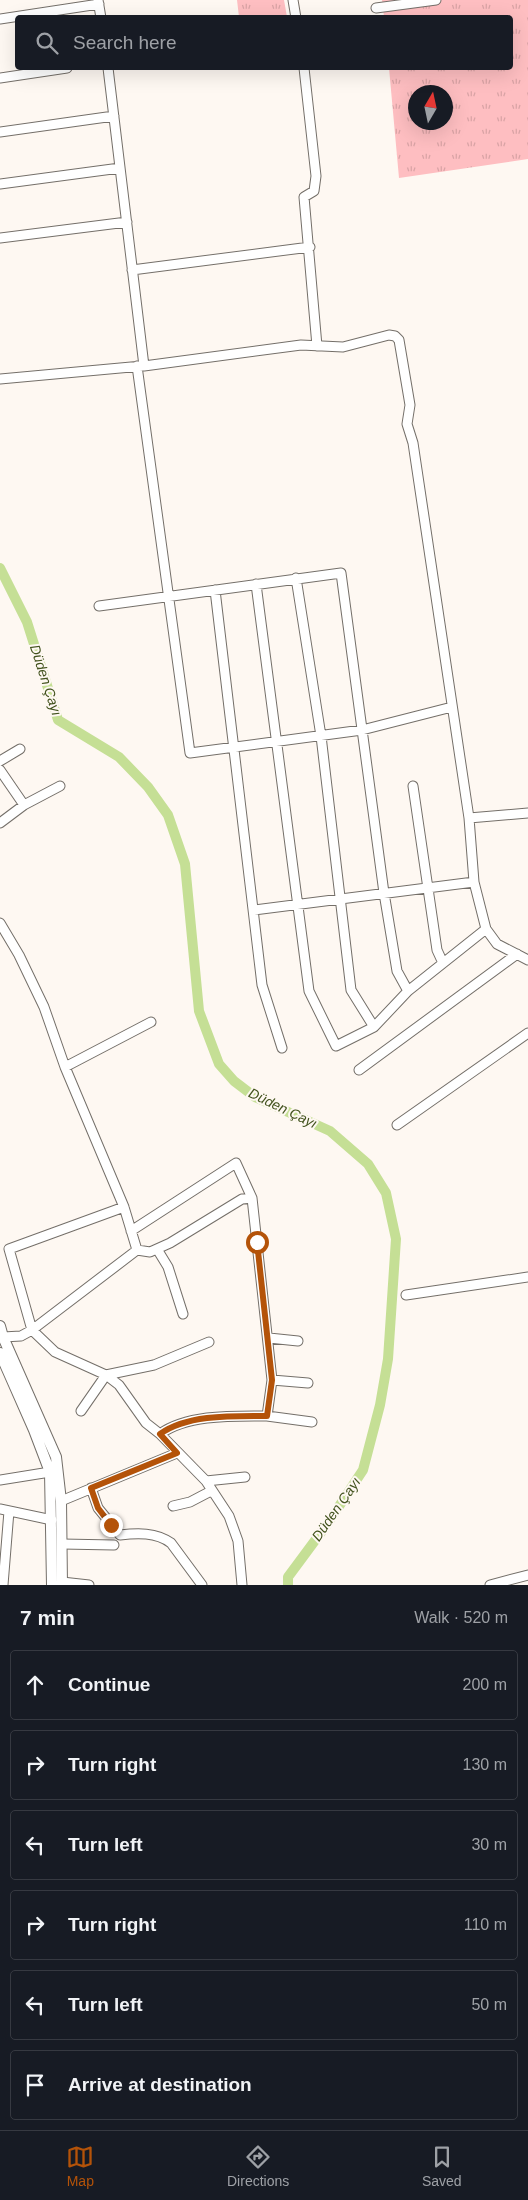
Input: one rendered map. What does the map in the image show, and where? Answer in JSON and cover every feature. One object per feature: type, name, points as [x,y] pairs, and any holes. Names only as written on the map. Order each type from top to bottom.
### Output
[{"type":"main road","points":[[0,1326],[1,1338],[53,1451],[61,1501],[62,1583]]},
{"type":"main road","points":[[0,1353],[34,1430],[50,1472],[52,1585]]},
{"type":"street","points":[[293,0],[296,15]]},
{"type":"street","points":[[376,8],[436,0]]},
{"type":"street","points":[[23,15],[98,2],[100,15]]},
{"type":"street","points":[[0,19],[15,16]]},
{"type":"street","points":[[0,78],[54,70]]},
{"type":"street","points":[[108,70],[127,222],[140,366],[190,753],[362,730],[452,707]]},
{"type":"street","points":[[304,70],[316,176],[314,191],[304,197],[310,247],[317,346]]},
{"type":"street","points":[[0,132],[114,116]]},
{"type":"street","points":[[0,184],[120,168]]},
{"type":"street","points":[[0,238],[127,222]]},
{"type":"street","points":[[132,270],[310,247]]},
{"type":"street","points":[[0,379],[140,366],[301,345],[343,347],[389,335],[395,336],[399,340],[410,405],[407,424],[413,443],[469,818],[474,882],[486,929],[497,944],[528,960]]},
{"type":"street","points":[[99,606],[341,573],[384,893],[397,971],[408,991]]},
{"type":"street","points":[[296,578],[320,736],[351,990],[374,1027]]},
{"type":"street","points":[[256,584],[309,991],[336,1046],[374,1027],[408,991],[486,929]]},
{"type":"street","points":[[215,590],[262,985],[282,1048]]},
{"type":"street","points":[[0,762],[20,749]]},
{"type":"street","points":[[0,770],[24,805]]},
{"type":"street","points":[[0,823],[24,805],[60,786]]},
{"type":"street","points":[[413,786],[437,950],[443,963]]},
{"type":"street","points":[[469,818],[528,813]]},
{"type":"street","points":[[254,910],[474,882]]},
{"type":"street","points":[[0,923],[19,955],[44,1007],[65,1067],[124,1207],[137,1250]]},
{"type":"street","points":[[359,1070],[516,954]]},
{"type":"street","points":[[65,1067],[151,1022]]},
{"type":"street","points":[[397,1125],[528,1033]]},
{"type":"street","points":[[131,1231],[236,1163],[252,1198],[272,1380],[267,1416]]},
{"type":"street","points":[[1,1338],[21,1336],[32,1330],[137,1250],[150,1252],[158,1249],[242,1199],[252,1198]]},
{"type":"street","points":[[124,1207],[9,1249],[32,1330],[55,1352],[106,1375],[119,1385],[146,1423],[160,1434],[206,1481],[229,1516],[238,1541],[242,1585]]},
{"type":"street","points":[[158,1249],[168,1267],[184,1314]]},
{"type":"street","points":[[406,1295],[528,1277]]},
{"type":"street","points":[[268,1338],[298,1341]]},
{"type":"street","points":[[81,1412],[106,1375],[154,1365],[209,1342]]},
{"type":"street","points":[[272,1380],[308,1383]]},
{"type":"street","points":[[160,1434],[172,1426],[199,1420],[267,1416],[312,1422]]},
{"type":"street","points":[[61,1501],[177,1453]]},
{"type":"street","points":[[0,1480],[50,1472]]},
{"type":"street","points":[[206,1481],[245,1477]]},
{"type":"street","points":[[91,1488],[98,1508],[120,1535],[139,1533],[165,1539],[202,1585]]},
{"type":"street","points":[[172,1506],[190,1502],[211,1491]]},
{"type":"street","points":[[3,1585],[5,1510],[52,1520]]},
{"type":"street","points":[[62,1544],[114,1545]]},
{"type":"street","points":[[490,1585],[528,1575]]},
{"type":"street","points":[[62,1583],[89,1585]]},
{"type":"green space","points":[[237,0],[284,0],[287,15],[239,15]]},
{"type":"green space","points":[[382,0],[528,0],[528,159],[399,178],[389,70],[513,70],[513,15],[384,15]]},
{"type":"waterway","name":"Düden Çayı","points":[[0,568],[27,622],[58,720],[119,757],[148,787],[168,815],[185,864],[199,1011],[219,1064],[234,1081],[255,1097],[330,1131],[368,1164],[386,1193],[396,1239],[388,1359],[380,1405],[363,1470],[328,1523],[288,1577],[288,1585]]},
{"type":"route","points":[[111,1525],[98,1508],[91,1488],[177,1453],[160,1434],[172,1426],[199,1420],[267,1416],[272,1380],[257,1242]]}]
